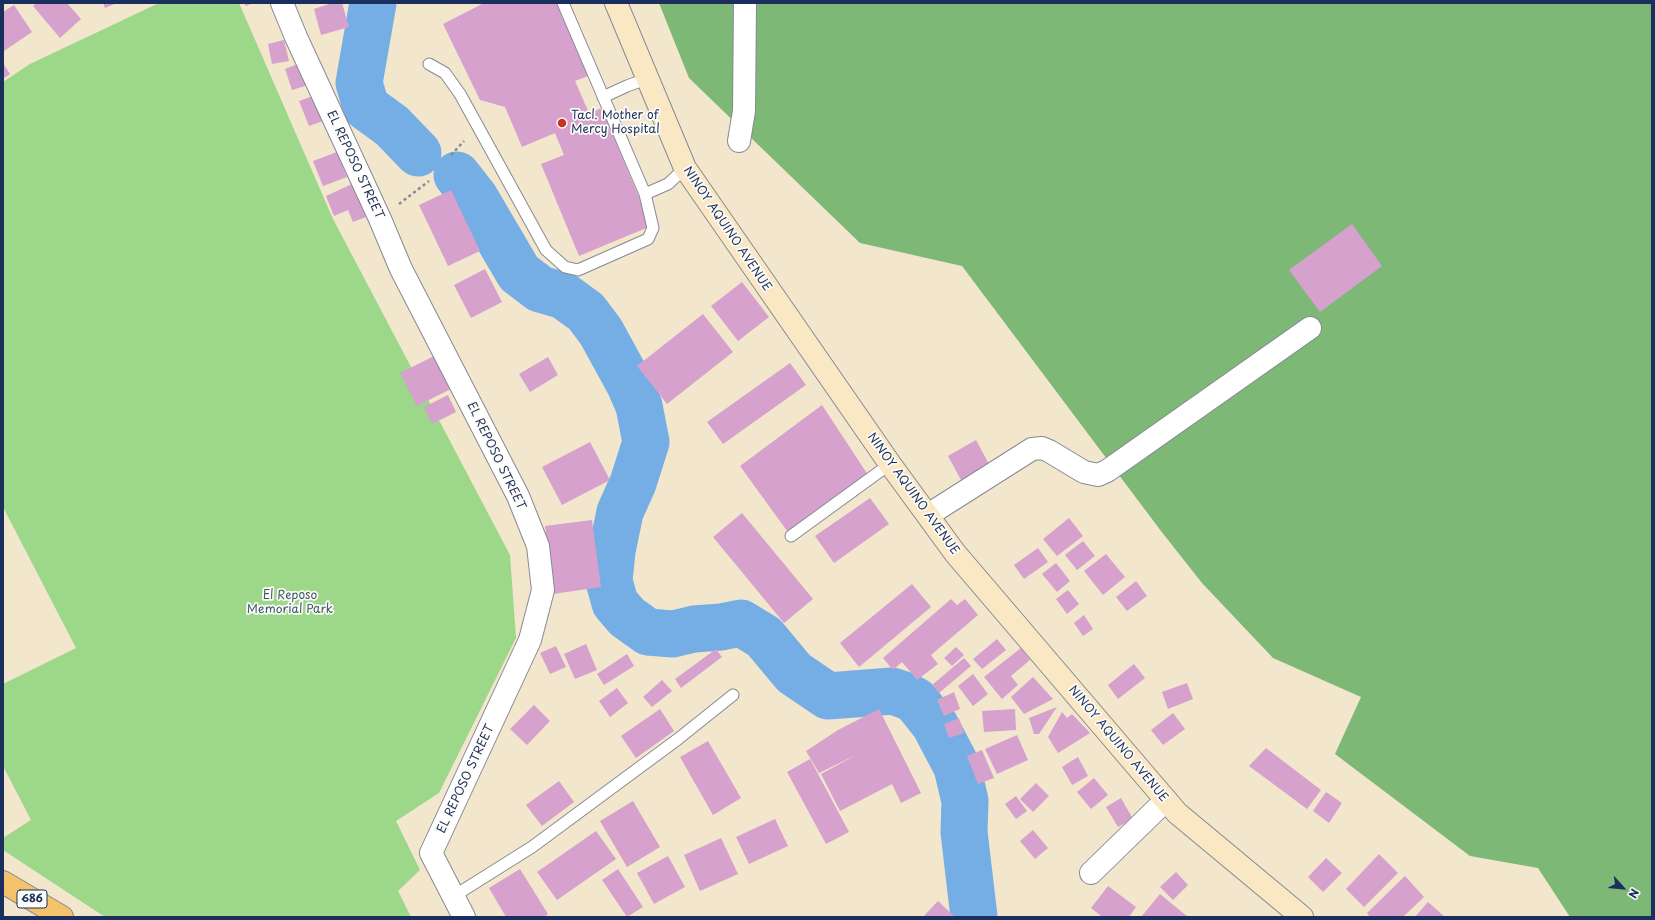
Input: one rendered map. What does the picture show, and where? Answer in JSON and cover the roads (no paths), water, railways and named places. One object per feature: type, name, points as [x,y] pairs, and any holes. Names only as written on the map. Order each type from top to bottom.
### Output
[{"type":"main road","name":"NINOY AQUINO AVENUE","points":[[616,3],[646,79],[685,168],[890,464],[955,553],[1177,813],[1302,917]]},
{"type":"main road","name":"686","points":[[3,882],[62,917]]},
{"type":"street","name":"EL REPOSO STREET","points":[[282,3],[296,37],[380,219],[401,270],[518,496],[538,546],[543,590],[530,640],[431,853],[464,917]]},
{"type":"street","points":[[739,141],[744,111],[745,3]]},
{"type":"street","points":[[928,515],[1032,449],[1042,448],[1049,451],[1084,472],[1098,475],[1107,471],[1310,328]]},
{"type":"street","points":[[1091,873],[1166,800]]},
{"type":"lane","points":[[429,64],[445,73],[460,94],[546,250],[565,267],[578,270],[648,239],[653,228],[645,194],[563,3]]},
{"type":"lane","points":[[603,97],[646,79]]},
{"type":"lane","points":[[645,194],[668,184],[685,168]]},
{"type":"lane","points":[[791,536],[890,464]]},
{"type":"lane","points":[[454,896],[532,847],[678,739],[733,695]]},
{"type":"waterway","points":[[373,3],[359,83],[366,107],[392,126],[418,153]]},
{"type":"waterway","points":[[457,175],[475,198],[519,273],[540,289],[564,296],[586,312],[601,332],[630,385],[639,406],[646,442],[633,483],[620,512],[612,551],[609,581],[615,603],[627,617],[648,632],[673,634],[694,629],[721,627],[741,623],[764,637],[794,673],[828,696],[892,691],[916,701],[935,725],[957,767],[965,801],[964,832],[974,917]]},
{"type":"place","name":"Tacl. Mother of Mercy Hospital","points":[[562,123]]},
{"type":"park label","name":"El Reposo Memorial Park","points":[[290,603]]}]
